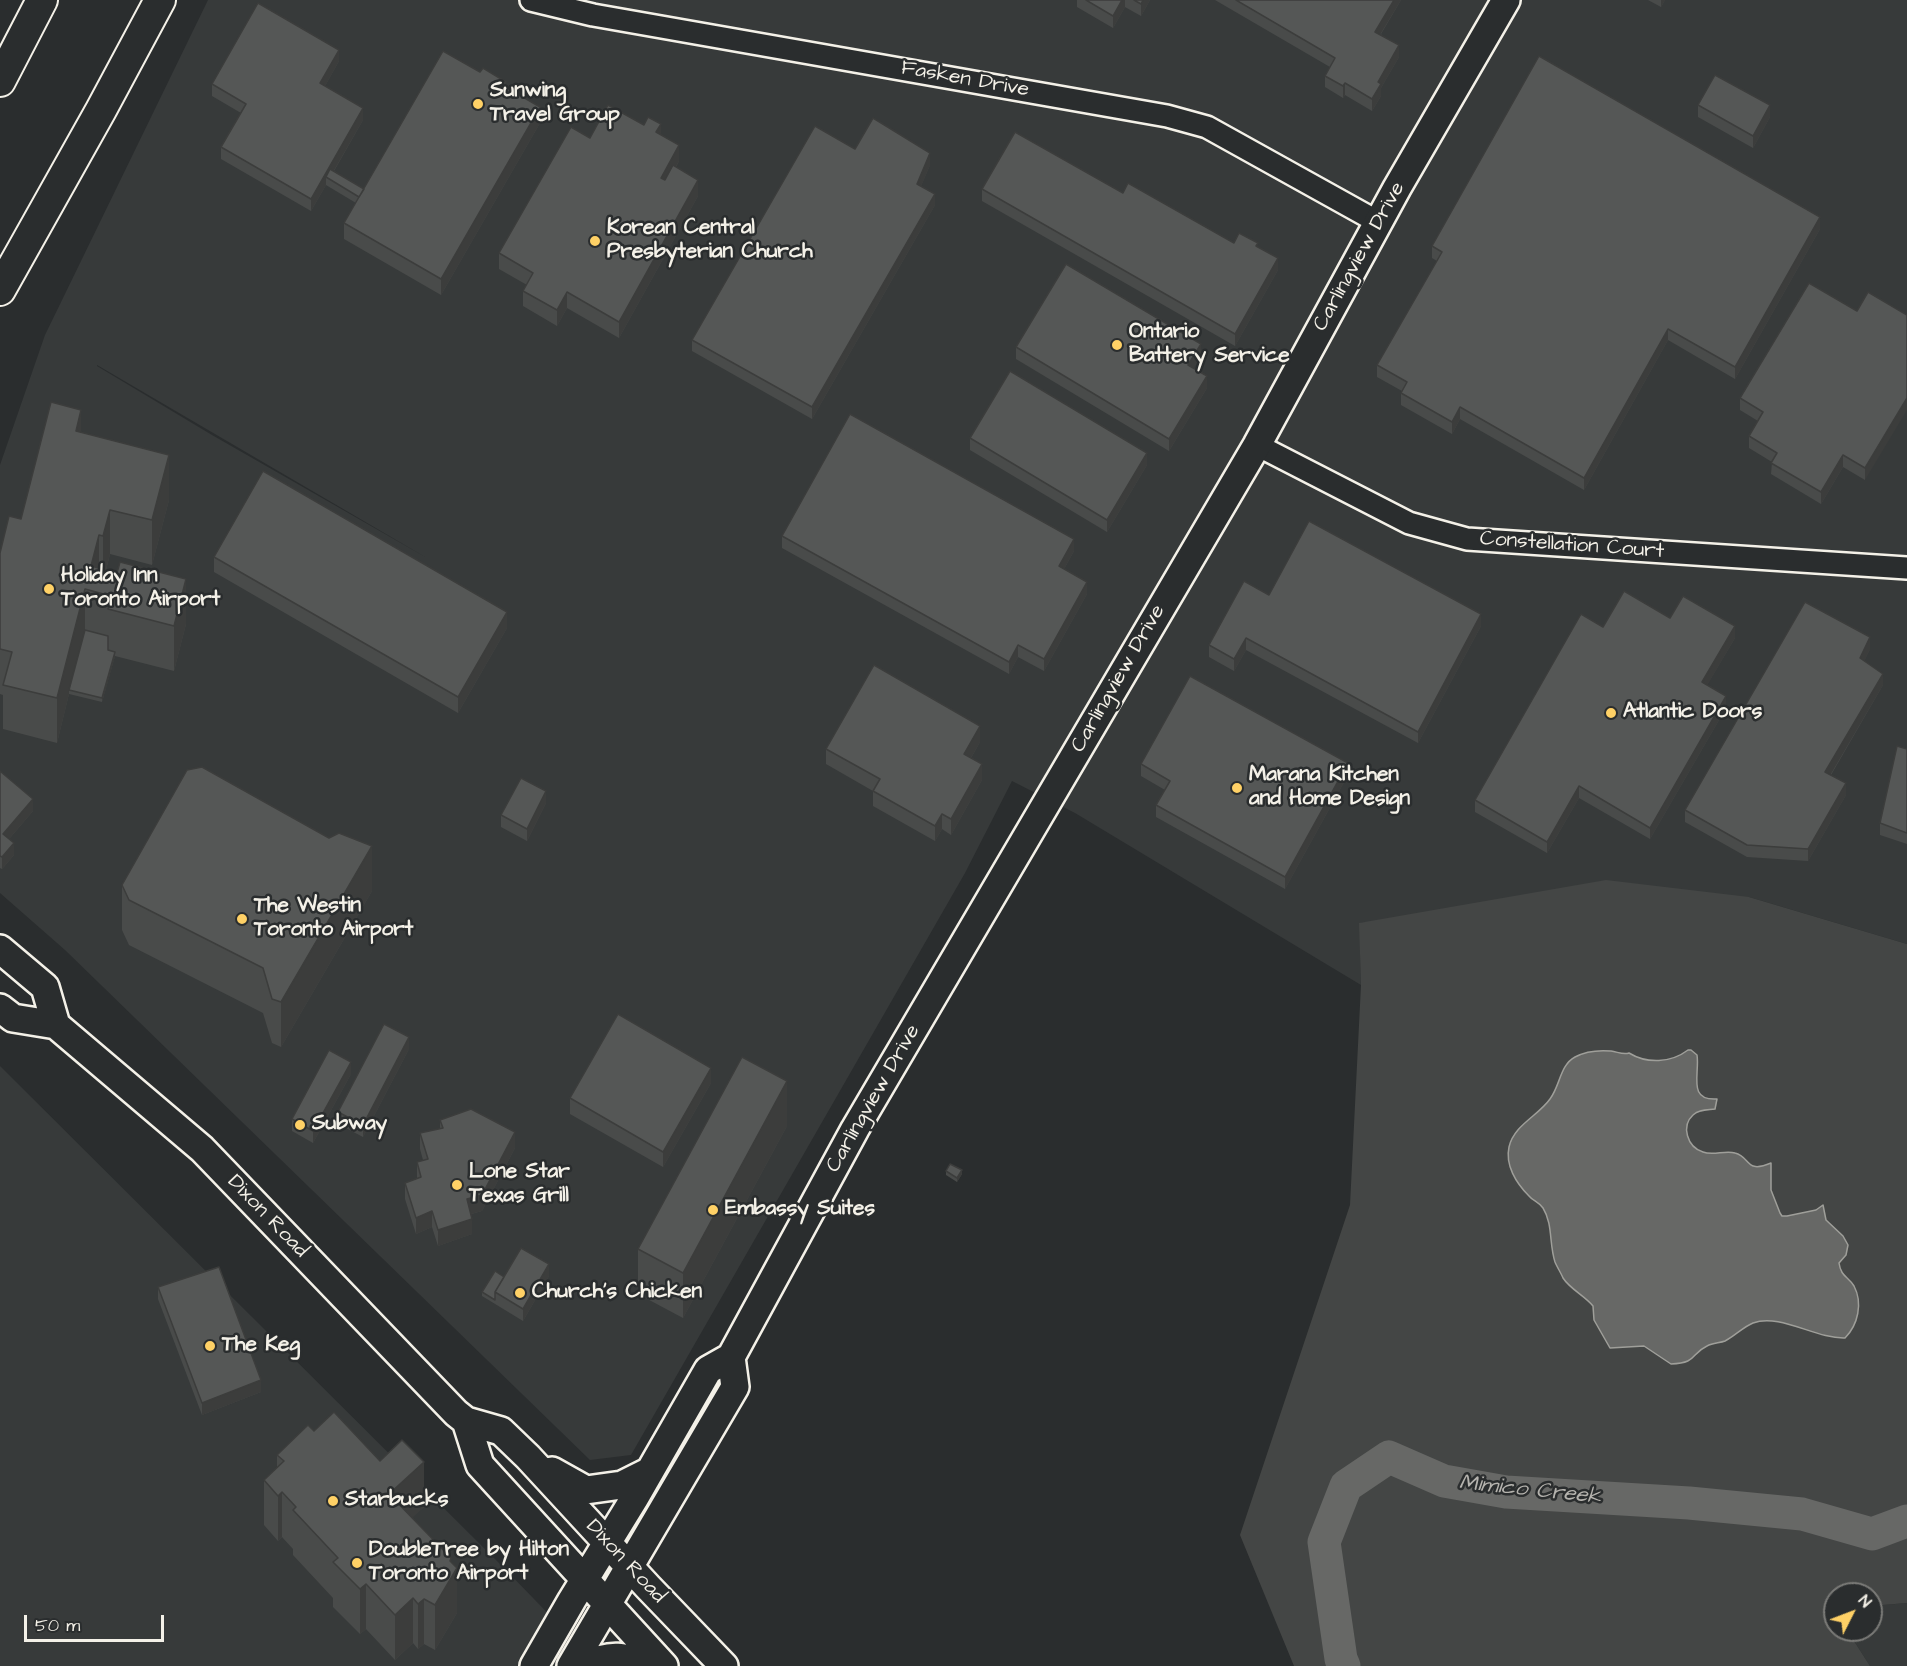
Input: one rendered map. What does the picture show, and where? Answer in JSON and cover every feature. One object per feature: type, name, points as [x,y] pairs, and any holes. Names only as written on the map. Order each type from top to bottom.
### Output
[{"type":"highway","points":[[0,81],[42,0]]},
{"type":"highway","points":[[0,290],[160,0]]},
{"type":"main road","name":"Carlingview Drive","points":[[534,1666],[708,1370],[731,1357],[855,1130],[1257,445],[1378,222],[1506,0]]},
{"type":"main road","points":[[0,949],[45,987],[56,1025],[13,1018],[0,1008]]},
{"type":"main road","name":"Dixon Road","points":[[56,1025],[202,1149],[466,1421],[480,1465],[664,1666]]},
{"type":"main road","points":[[571,1666],[735,1387],[731,1357]]},
{"type":"main road","name":"Dixon Road","points":[[466,1421],[501,1431],[724,1666]]},
{"type":"main road","points":[[528,1457],[586,1490],[622,1485],[650,1471]]},
{"type":"main road","points":[[585,1666],[598,1660],[623,1657],[652,1666]]},
{"type":"street","name":"Fasken Drive","points":[[531,0],[593,15],[1167,116],[1208,127],[1378,222]]},
{"type":"street","name":"Constellation Court","points":[[1257,445],[1409,523],[1467,539],[1907,568]]},
{"type":"shaded area","points":[[208,0],[1907,0],[1907,944],[1749,897],[1360,923],[1361,985],[1075,813],[1012,781],[965,873],[631,1455],[590,1460],[65,950],[0,893],[0,465],[45,335]],"holes":[[[97,365],[427,558],[212,435]]]},
{"type":"shaded area","points":[[1606,880],[1749,897],[1907,944],[1907,1603],[1883,1605],[1883,1582],[1823,1582],[1823,1642],[1855,1642],[1870,1666],[1294,1666],[1240,1535],[1350,1205],[1361,985],[1359,923]]},
{"type":"shaded area","points":[[1688,1050],[1697,1055],[1698,1091],[1702,1096],[1717,1099],[1715,1109],[1698,1112],[1689,1120],[1687,1130],[1693,1146],[1707,1153],[1735,1153],[1752,1166],[1771,1163],[1771,1190],[1782,1216],[1816,1210],[1823,1205],[1826,1220],[1843,1236],[1848,1245],[1846,1255],[1839,1263],[1843,1274],[1854,1286],[1859,1306],[1853,1327],[1845,1338],[1822,1335],[1775,1321],[1764,1321],[1749,1325],[1725,1341],[1707,1346],[1686,1362],[1671,1364],[1644,1346],[1610,1348],[1594,1320],[1593,1306],[1563,1278],[1553,1255],[1546,1214],[1520,1185],[1510,1167],[1508,1154],[1512,1139],[1550,1099],[1563,1070],[1575,1057],[1588,1052],[1611,1051],[1629,1053],[1643,1059],[1667,1060]]},
{"type":"shaded area","points":[[0,1066],[502,1566],[599,1666],[0,1666]]},
{"type":"shaded area","points":[[1907,1603],[1907,1666],[1870,1666],[1855,1642],[1883,1642],[1883,1605]]},
{"type":"building","points":[[1086,0],[1122,0],[1113,16]]},
{"type":"building","points":[[1236,0],[1394,0],[1375,32],[1399,45],[1378,82],[1381,84],[1372,99],[1345,83],[1343,86],[1325,76],[1335,58]]},
{"type":"building","points":[[258,3],[339,50],[320,83],[363,108],[311,199],[221,147],[246,104],[212,84]]},
{"type":"building","points":[[443,51],[480,72],[483,68],[506,82],[504,86],[540,107],[441,279],[344,223]]},
{"type":"building","points":[[1539,56],[1820,217],[1735,367],[1668,329],[1584,478],[1460,407],[1452,422],[1401,393],[1407,382],[1377,365],[1442,252],[1432,246]]},
{"type":"building","points":[[1715,75],[1770,105],[1753,136],[1698,105]]},
{"type":"building","name":"Korean Central Presbyterian Church","points":[[608,105],[644,125],[648,117],[661,124],[656,132],[679,145],[661,178],[665,180],[673,165],[698,180],[619,322],[567,292],[557,310],[523,291],[533,273],[499,253],[571,127],[590,138]]},
{"type":"building","points":[[873,118],[930,153],[917,184],[935,194],[812,407],[692,340],[815,126],[855,149]]},
{"type":"building","points":[[1015,132],[1123,193],[1128,183],[1234,243],[1239,233],[1258,243],[1256,246],[1278,258],[1235,334],[982,189]]},
{"type":"building","points":[[330,169],[364,189],[359,197],[326,177]]},
{"type":"building","points":[[1066,264],[1201,344],[1188,365],[1207,376],[1169,439],[1016,347]]},
{"type":"building","points":[[1809,283],[1857,311],[1868,292],[1907,315],[1907,398],[1865,468],[1843,455],[1821,492],[1771,463],[1777,453],[1749,436],[1763,412],[1740,398]]},
{"type":"building","points":[[1010,371],[1147,453],[1107,520],[970,438]]},
{"type":"building","name":"Holiday Inn Toronto Airport","points":[[51,402],[81,410],[76,431],[169,455],[152,520],[110,510],[103,536],[99,535],[91,566],[117,573],[120,562],[186,579],[174,626],[108,609],[111,596],[85,589],[57,698],[3,685],[12,652],[0,649],[0,553],[9,516],[21,519]]},
{"type":"building","points":[[850,414],[1074,539],[1059,566],[1087,582],[1044,659],[1018,645],[1009,662],[782,536]]},
{"type":"building","points":[[263,471],[507,612],[458,697],[214,557]]},
{"type":"building","points":[[1309,521],[1481,614],[1418,732],[1246,638],[1234,659],[1209,645],[1244,581],[1269,595]]},
{"type":"building","points":[[1624,591],[1670,618],[1683,596],[1735,626],[1702,682],[1726,696],[1650,828],[1579,786],[1547,842],[1475,800],[1581,614],[1603,627]]},
{"type":"building","points":[[1805,602],[1870,637],[1860,658],[1883,674],[1825,772],[1846,783],[1808,849],[1747,845],[1685,810]]},
{"type":"building","points":[[85,630],[108,636],[108,650],[115,652],[102,698],[69,690]]},
{"type":"building","points":[[874,665],[980,726],[964,754],[982,764],[951,819],[942,814],[935,826],[873,791],[880,779],[826,749]]},
{"type":"building","points":[[1190,676],[1348,763],[1285,877],[1156,805],[1170,781],[1141,764]]},
{"type":"building","points":[[1897,746],[1907,749],[1907,833],[1880,823]]},
{"type":"building","name":"The Westin Toronto Airport","points":[[202,767],[329,838],[339,833],[372,846],[281,1002],[272,999],[263,968],[129,900],[122,885],[187,770]]},
{"type":"building","points":[[0,771],[33,799],[3,834],[14,843],[2,857],[0,856]]},
{"type":"building","points":[[521,778],[546,791],[527,829],[501,815]]},
{"type":"building","points":[[618,1014],[711,1068],[663,1152],[570,1098]]},
{"type":"building","points":[[384,1024],[409,1037],[363,1125],[338,1112]]},
{"type":"building","points":[[329,1050],[351,1062],[313,1131],[292,1119]]},
{"type":"building","points":[[742,1057],[787,1081],[683,1273],[638,1249]]},
{"type":"building","name":"Lone Star Texas Grill","points":[[471,1109],[515,1132],[482,1195],[467,1199],[472,1219],[438,1230],[432,1211],[416,1218],[405,1183],[421,1177],[417,1162],[428,1159],[420,1133],[443,1128],[440,1120]]},
{"type":"building","points":[[950,1164],[962,1170],[957,1178],[946,1171]]},
{"type":"building","name":"Church's Chicken","points":[[521,1248],[549,1264],[523,1309],[495,1292]]},
{"type":"building","name":"The Keg","points":[[219,1267],[261,1380],[202,1403],[158,1287]]},
{"type":"building","points":[[495,1271],[504,1277],[495,1292],[495,1300],[482,1292]]},
{"type":"building","points":[[334,1412],[380,1461],[402,1440],[424,1462],[389,1494],[451,1558],[450,1561],[457,1568],[435,1605],[424,1599],[418,1604],[413,1598],[395,1615],[366,1584],[360,1589],[333,1562],[338,1558],[293,1510],[296,1507],[282,1492],[278,1496],[264,1480],[284,1461],[277,1455],[308,1425],[314,1431]]},
{"type":"waterway","name":"Mimico Creek","points":[[1344,1666],[1341,1659],[1324,1542],[1346,1486],[1389,1457],[1444,1481],[1506,1492],[1689,1503],[1802,1514],[1872,1534],[1907,1521]]},
{"type":"place","name":"Sunwing Travel Group","points":[[478,104]]},
{"type":"place","name":"Korean Central Presbyterian Church","points":[[595,241]]},
{"type":"place","name":"Ontario Battery Service","points":[[1117,345]]},
{"type":"place","name":"Holiday Inn Toronto Airport","points":[[49,589]]},
{"type":"place","name":"Atlantic Doors","points":[[1611,713]]},
{"type":"place","name":"Marana Kitchen and Home Design","points":[[1237,788]]},
{"type":"place","name":"The Westin Toronto Airport","points":[[242,919]]},
{"type":"place","name":"Subway","points":[[300,1125]]},
{"type":"place","name":"Lone Star Texas Grill","points":[[457,1185]]},
{"type":"place","name":"Embassy Suites","points":[[713,1210]]},
{"type":"place","name":"Church's Chicken","points":[[520,1293]]},
{"type":"place","name":"The Keg","points":[[210,1346]]},
{"type":"place","name":"Starbucks","points":[[333,1501]]},
{"type":"place","name":"DoubleTree by Hilton Toronto Airport","points":[[357,1563]]}]
